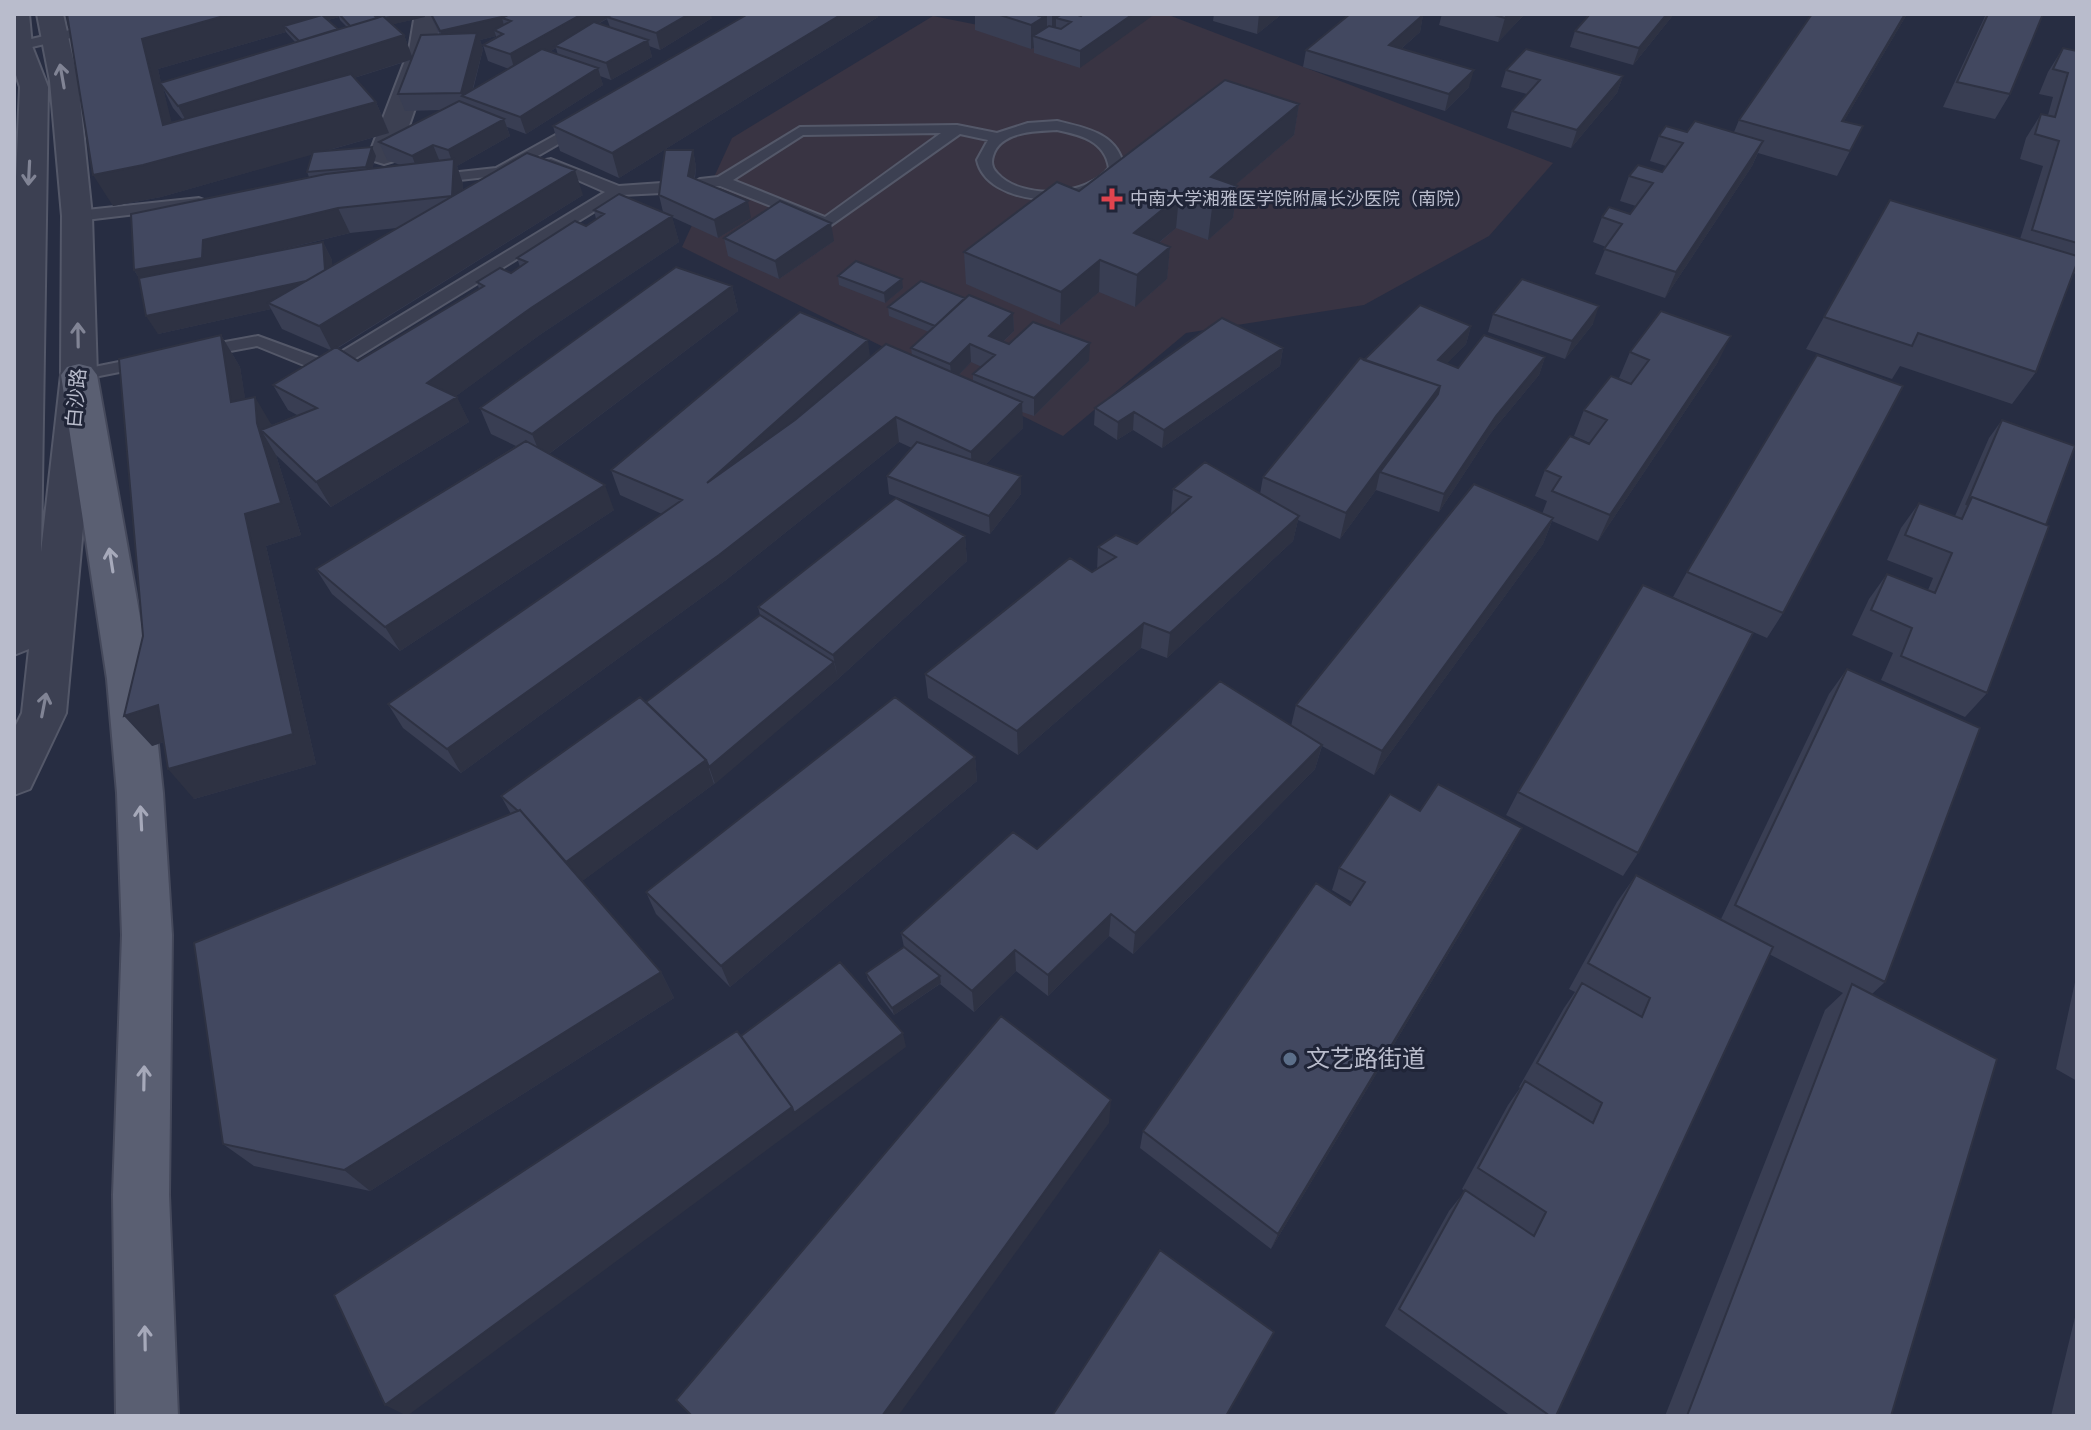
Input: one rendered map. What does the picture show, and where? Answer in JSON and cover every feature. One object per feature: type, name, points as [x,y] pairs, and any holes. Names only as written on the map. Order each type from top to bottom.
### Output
[{"type":"main road","points":[[79,375],[129,679],[140,793],[147,935],[141,1195],[147,1416]]},
{"type":"street","points":[[384,155],[422,50],[428,14]]},
{"type":"street","name":"白沙路","points":[[14,776],[44,713],[79,375],[77,216],[64,81],[63,27]]},
{"type":"street","points":[[14,639],[22,602],[24,89],[18,30]]},
{"type":"lane","points":[[18,30],[63,27]]},
{"type":"lane","points":[[422,180],[500,172],[599,115]]},
{"type":"lane","points":[[722,181],[800,131],[957,129],[998,138],[1027,127],[1074,127],[1107,141],[1116,155],[1116,167],[1108,178],[1088,189],[1063,195],[1038,195],[1014,190],[999,183],[984,167],[987,147],[998,138]]},
{"type":"lane","points":[[700,183],[722,181],[827,223],[957,129]]},
{"type":"lane","points":[[529,155],[617,191],[662,188]]},
{"type":"lane","points":[[79,375],[258,341],[327,368],[617,191]]},
{"type":"lane","points":[[77,216],[218,201]]},
{"type":"shaded area","name":"中南大学湘雅医学院附属长沙医院（南院）","points":[[1134,14],[1166,14],[1553,163],[1489,236],[1364,305],[1186,333],[1063,436],[682,247],[732,138],[933,16],[1084,46]]},
{"type":"building","points":[[67,14],[231,14],[142,39],[163,125],[351,74],[376,102],[143,165],[93,175]]},
{"type":"building","points":[[339,14],[373,14],[377,18],[350,26]]},
{"type":"building","points":[[431,14],[505,14],[506,16],[440,31]]},
{"type":"building","points":[[510,14],[582,14],[510,54],[483,45],[503,34],[494,30],[511,21],[502,18]]},
{"type":"building","points":[[613,14],[689,14],[656,33],[607,17]]},
{"type":"building","points":[[748,14],[842,14],[612,153],[553,126]]},
{"type":"building","points":[[997,14],[1041,14],[1039,16],[1044,17],[1031,25]]},
{"type":"building","points":[[1062,14],[1133,14],[1080,51],[1033,36],[1049,26],[1061,29],[1071,22],[1056,18]]},
{"type":"building","points":[[1350,14],[1423,15],[1389,45],[1474,70],[1449,94],[1306,50]]},
{"type":"building","points":[[1590,14],[1667,14],[1639,48],[1575,31]]},
{"type":"building","points":[[1812,14],[1905,14],[1842,121],[1863,126],[1850,151],[1739,120]]},
{"type":"building","points":[[1988,14],[2043,14],[2010,94],[1957,82]]},
{"type":"building","points":[[322,15],[338,29],[299,41],[284,26]]},
{"type":"building","points":[[383,16],[404,35],[178,106],[160,83]]},
{"type":"building","points":[[594,22],[648,40],[606,63],[555,46]]},
{"type":"building","points":[[477,33],[461,93],[398,94],[421,35]]},
{"type":"building","points":[[2063,48],[2077,51],[2077,243],[2032,230],[2059,141],[2035,134],[2041,114],[2055,117],[2068,73],[2053,69]]},
{"type":"building","points":[[542,49],[598,68],[520,117],[462,96]]},
{"type":"building","points":[[1526,49],[1623,76],[1577,130],[1512,111],[1540,80],[1506,70]]},
{"type":"building","points":[[1225,80],[1299,104],[1211,177],[1237,186],[1212,208],[1179,196],[1134,233],[1170,247],[1137,275],[1100,260],[1061,292],[964,252],[1057,182],[1079,191]]},
{"type":"building","points":[[459,101],[504,119],[448,150],[433,145],[412,156],[379,142]]},
{"type":"building","points":[[1695,121],[1763,141],[1676,272],[1604,249],[1622,224],[1602,217],[1609,207],[1630,214],[1653,183],[1629,176],[1638,165],[1662,172],[1683,143],[1659,136],[1666,126],[1687,132]]},
{"type":"building","points":[[372,147],[366,167],[307,172],[313,152]]},
{"type":"building","points":[[665,150],[693,150],[688,176],[748,201],[714,220],[659,195]]},
{"type":"building","points":[[527,153],[575,170],[319,326],[268,303]]},
{"type":"building","points":[[454,159],[452,196],[338,208],[203,240],[202,258],[134,270],[131,214],[326,174]]},
{"type":"building","points":[[619,194],[672,216],[531,308],[427,383],[457,397],[316,482],[261,430],[317,408],[273,385],[336,347],[358,361],[484,286],[477,282],[500,268],[511,273],[527,262],[517,258],[575,221],[586,226],[604,214],[594,210]]},
{"type":"building","points":[[1890,200],[2077,256],[2036,372],[1918,333],[1912,346],[1824,317]]},
{"type":"building","points":[[780,201],[831,223],[775,261],[724,238]]},
{"type":"building","points":[[323,242],[325,270],[306,281],[146,316],[139,278]]},
{"type":"building","points":[[856,261],[902,279],[884,293],[838,276]]},
{"type":"building","points":[[676,267],[732,286],[532,434],[480,408]]},
{"type":"building","points":[[1522,279],[1599,306],[1572,341],[1493,314]]},
{"type":"building","points":[[921,281],[965,298],[935,326],[888,307]]},
{"type":"building","points":[[969,295],[1013,313],[989,336],[1009,344],[1033,322],[1090,343],[1034,398],[973,374],[995,355],[970,344],[950,364],[911,348]]},
{"type":"building","points":[[1420,305],[1471,326],[1438,360],[1458,368],[1484,335],[1545,357],[1496,416],[1444,494],[1380,472],[1438,394],[1440,386],[1364,360]]},
{"type":"building","points":[[1661,311],[1731,336],[1610,515],[1552,491],[1561,477],[1545,470],[1570,436],[1589,444],[1607,420],[1584,410],[1611,376],[1631,384],[1649,360],[1630,352]]},
{"type":"building","points":[[800,312],[868,340],[707,483],[795,420],[886,344],[1022,402],[971,452],[896,417],[719,555],[447,749],[388,704],[682,500],[611,470]]},
{"type":"building","points":[[1222,318],[1283,348],[1164,430],[1134,412],[1118,422],[1095,408]]},
{"type":"building","points":[[221,335],[231,402],[255,397],[257,423],[281,503],[245,514],[293,734],[168,769],[158,705],[124,716],[143,636],[119,359]]},
{"type":"building","points":[[1817,355],[1903,386],[1783,613],[1687,572]]},
{"type":"building","points":[[1360,358],[1440,386],[1346,513],[1263,477]]},
{"type":"building","points":[[2002,420],[2075,446],[2046,525],[1972,497],[1966,505]]},
{"type":"building","points":[[526,441],[605,485],[385,627],[316,569]]},
{"type":"building","points":[[917,442],[1021,476],[989,516],[887,476]]},
{"type":"building","points":[[1205,462],[1299,516],[1170,633],[1144,623],[1017,731],[925,674],[1070,558],[1092,572],[1116,557],[1098,547],[1116,535],[1137,544],[1191,497],[1173,489]]},
{"type":"building","points":[[1474,484],[1553,518],[1382,751],[1296,705]]},
{"type":"building","points":[[1972,497],[2049,526],[1987,693],[1901,656],[1912,628],[1871,610],[1887,574],[1935,593],[1952,553],[1905,535],[1919,503],[1962,519]]},
{"type":"building","points":[[896,498],[965,536],[833,655],[758,607]]},
{"type":"building","points":[[1643,585],[1753,633],[1638,853],[1518,792]]},
{"type":"building","points":[[760,615],[834,662],[709,767],[706,760],[646,702]]},
{"type":"building","points":[[1847,669],[1980,728],[1885,982],[1735,905]]},
{"type":"building","points":[[1220,681],[1322,745],[1135,933],[1111,914],[1048,975],[1015,950],[972,991],[901,933],[1013,832],[1037,849]]},
{"type":"building","points":[[640,697],[706,760],[566,862],[520,810],[501,796]]},
{"type":"building","points":[[895,697],[975,757],[721,966],[646,892]]},
{"type":"building","points":[[1438,784],[1522,828],[1278,1234],[1143,1131],[1316,883],[1350,905],[1365,882],[1339,868],[1390,794],[1420,811]]},
{"type":"building","points":[[520,810],[661,972],[344,1170],[223,1144],[194,943]]},
{"type":"building","points":[[1636,875],[1773,947],[1556,1416],[1550,1416],[1399,1309],[1465,1190],[1534,1236],[1546,1212],[1478,1168],[1525,1081],[1593,1123],[1602,1103],[1537,1063],[1582,983],[1642,1017],[1650,998],[1588,963]]},
{"type":"building","points":[[904,947],[940,976],[892,1008],[866,973]]},
{"type":"building","points":[[840,962],[903,1033],[794,1113],[741,1036]]},
{"type":"building","points":[[1852,984],[1997,1059],[1891,1416],[1687,1416]]},
{"type":"building","points":[[1001,1016],[1111,1100],[882,1416],[692,1416],[676,1400]]},
{"type":"building","points":[[737,1031],[792,1107],[385,1405],[334,1295]]},
{"type":"building","points":[[1160,1250],[1274,1332],[1226,1416],[1052,1416]]},
{"type":"place","name":"中南大学湘雅医学院附属长沙医院（南院）","points":[[1112,199]]},
{"type":"place","name":"文艺路街道","points":[[1290,1059]]}]
